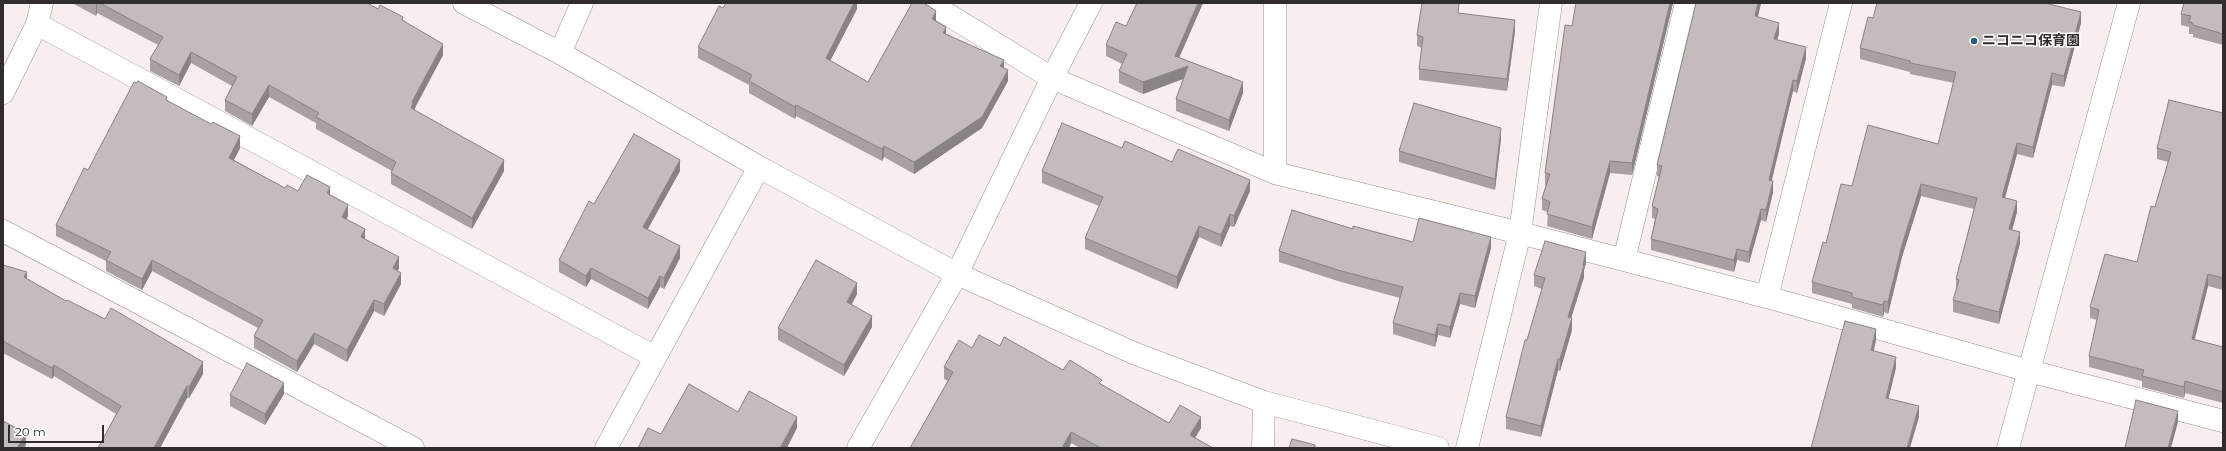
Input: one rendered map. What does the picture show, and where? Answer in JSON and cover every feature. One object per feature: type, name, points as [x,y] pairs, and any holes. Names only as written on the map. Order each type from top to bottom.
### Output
[{"type":"street","points":[[3,93],[37,24],[42,3]]},
{"type":"street","points":[[464,3],[560,53],[759,167],[957,274],[1136,354],[1264,402],[1438,448]]},
{"type":"street","points":[[560,53],[582,3]]},
{"type":"street","points":[[929,3],[1052,78],[1275,172],[1768,297],[2029,371],[2223,421]]},
{"type":"street","points":[[858,448],[957,274],[1090,3]]},
{"type":"street","points":[[1275,3],[1275,172]]},
{"type":"street","points":[[1467,448],[1520,233],[1551,3]]},
{"type":"street","points":[[1624,260],[1686,3]]},
{"type":"street","points":[[1768,297],[1841,3]]},
{"type":"street","points":[[2008,448],[2129,3]]},
{"type":"street","points":[[37,24],[655,357]]},
{"type":"street","points":[[606,448],[759,167]]},
{"type":"street","points":[[3,231],[413,448]]},
{"type":"street","points":[[1263,448],[1264,402]]},
{"type":"building","points":[[100,3],[367,3],[378,9],[380,5],[403,17],[402,20],[443,44],[412,102],[411,108],[504,160],[472,218],[391,173],[396,162],[316,117],[319,113],[269,85],[252,114],[225,100],[237,77],[191,52],[179,75],[150,59],[163,37]]},
{"type":"building","points":[[726,3],[854,3],[826,58],[868,82],[912,3],[924,3],[936,11],[932,19],[946,27],[943,33],[1004,60],[1000,66],[1008,70],[982,117],[914,162],[884,146],[882,149],[796,105],[795,107],[749,81],[752,75],[698,47],[719,6],[723,8]]},
{"type":"building","points":[[1137,3],[1198,3],[1175,56],[1243,82],[1229,120],[1176,99],[1188,66],[1143,82],[1119,71],[1127,54],[1106,45],[1116,22],[1126,26]]},
{"type":"building","points":[[1422,3],[1456,3],[1459,4],[1458,13],[1515,20],[1507,79],[1419,69],[1423,37],[1417,35]]},
{"type":"building","points":[[1576,3],[1670,3],[1632,163],[1610,161],[1592,227],[1547,214],[1550,202],[1542,198],[1550,174],[1545,173],[1565,25],[1572,26]]},
{"type":"building","points":[[1696,3],[1758,3],[1755,16],[1779,23],[1774,39],[1806,47],[1797,81],[1793,80],[1769,180],[1773,181],[1766,210],[1761,209],[1749,252],[1737,249],[1734,260],[1651,239],[1658,209],[1652,206],[1662,166],[1657,165]]},
{"type":"building","points":[[1877,3],[2045,3],[2081,12],[2064,76],[2052,73],[2033,147],[2017,143],[2002,197],[2017,201],[2009,229],[2020,232],[1999,312],[1953,300],[1959,280],[1956,279],[1977,198],[1921,184],[1902,245],[1888,302],[1884,301],[1883,305],[1852,297],[1852,293],[1812,282],[1823,242],[1826,243],[1841,184],[1852,186],[1868,125],[1938,144],[1956,72],[1910,63],[1910,61],[1860,48],[1868,17],[1873,18]]},
{"type":"building","points":[[2184,3],[2223,3],[2223,34],[2193,25],[2193,23],[2189,22],[2191,16],[2181,14]]},
{"type":"building","points":[[138,81],[167,97],[166,100],[211,124],[213,122],[240,136],[229,158],[285,188],[287,185],[298,191],[307,175],[330,187],[327,193],[348,205],[342,217],[365,229],[361,237],[399,257],[393,268],[401,273],[384,304],[374,300],[347,350],[314,333],[297,361],[254,336],[263,320],[152,260],[142,279],[106,260],[111,252],[56,225],[84,168],[88,170],[134,82],[137,83]]},
{"type":"building","points":[[2169,100],[2223,113],[2223,278],[2208,274],[2192,339],[2223,347],[2223,392],[2185,381],[2184,387],[2142,376],[2144,370],[2089,356],[2099,310],[2090,307],[2105,254],[2137,262],[2151,206],[2155,207],[2171,152],[2157,148]]},
{"type":"building","points":[[1414,103],[1501,128],[1495,179],[1399,151]]},
{"type":"building","points":[[1062,123],[1122,148],[1125,141],[1172,162],[1178,149],[1250,180],[1234,216],[1230,214],[1221,235],[1199,226],[1177,277],[1085,238],[1103,197],[1042,171]]},
{"type":"building","points":[[634,134],[680,160],[643,227],[680,246],[664,278],[660,276],[648,298],[591,268],[586,276],[559,260],[589,201],[594,204]]},
{"type":"building","points":[[1292,210],[1353,229],[1353,226],[1413,242],[1419,218],[1491,237],[1475,296],[1460,293],[1450,327],[1438,324],[1435,335],[1393,323],[1403,287],[1341,271],[1279,251]]},
{"type":"building","points":[[1545,241],[1586,252],[1584,266],[1568,317],[1572,318],[1560,359],[1558,359],[1541,426],[1506,417],[1525,340],[1527,340],[1545,278],[1534,275]]},
{"type":"building","points":[[816,260],[857,283],[847,302],[872,316],[844,365],[778,328]]},
{"type":"building","points":[[3,265],[27,272],[24,277],[66,301],[67,300],[105,319],[111,308],[203,362],[189,387],[187,386],[154,448],[98,448],[121,406],[54,365],[52,368],[3,341]]},
{"type":"building","points":[[1845,321],[1876,329],[1871,350],[1896,357],[1886,398],[1919,406],[1907,448],[1811,448]]},
{"type":"building","points":[[979,335],[1000,346],[1004,337],[1063,370],[1070,360],[1102,380],[1099,383],[1169,423],[1180,405],[1201,417],[1190,435],[1213,448],[1101,448],[1071,432],[1062,448],[910,448],[953,372],[944,367],[959,340],[972,348]]},
{"type":"building","points":[[247,363],[284,383],[265,414],[230,395]]},
{"type":"building","points":[[689,384],[738,412],[749,391],[797,417],[780,448],[638,448],[648,428],[661,434]]},
{"type":"building","points":[[2136,400],[2178,411],[2168,448],[2125,448]]},
{"type":"building","points":[[3,421],[26,433],[17,448],[3,448]]},
{"type":"building","points":[[1292,439],[1315,445],[1315,448],[1289,448]]},
{"type":"place","name":"ニコニコ保育園","points":[[1974,41]]}]
